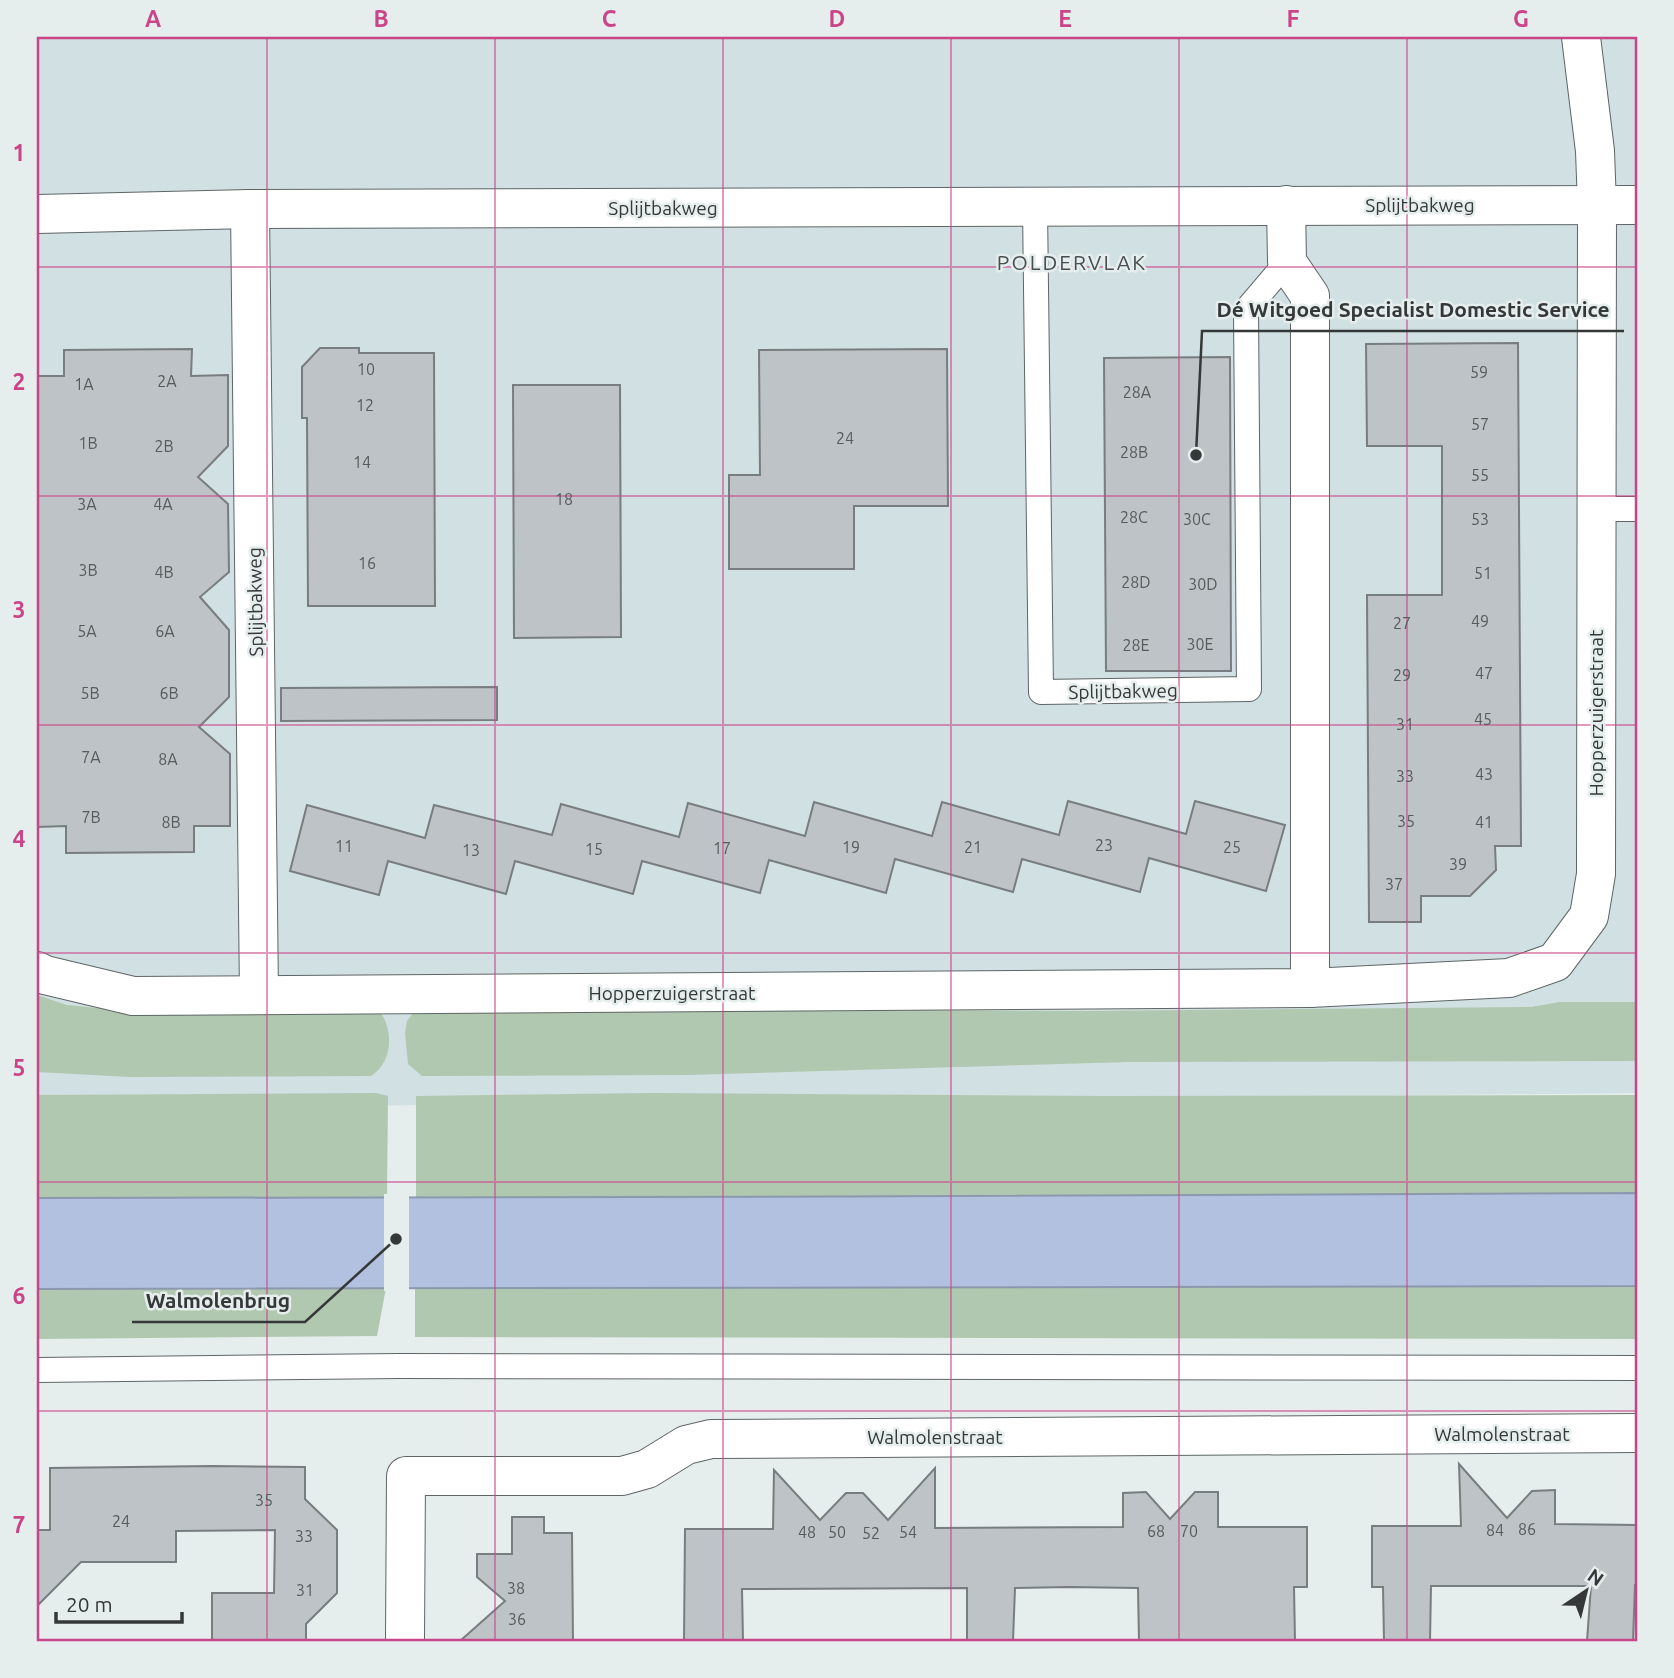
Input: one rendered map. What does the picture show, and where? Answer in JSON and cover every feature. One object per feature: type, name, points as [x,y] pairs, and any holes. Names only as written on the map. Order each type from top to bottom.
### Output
[{"type":"street","name":"Hopperzuigerstraat","points":[[37,971],[133,996],[1310,988],[1509,978],[1555,962],[1589,916],[1596,874],[1597,205],[1595,151],[1581,37]]},
{"type":"street","points":[[1286,205],[1287,261],[1310,296],[1310,988]]},
{"type":"street","name":"Splijtbakweg","points":[[37,214],[250,209],[1637,205]]},
{"type":"street","name":"Splijtbakweg","points":[[250,209],[259,995]]},
{"type":"street","name":"Walmolenstraat","points":[[405,1641],[406,1476],[622,1476],[648,1469],[686,1446],[711,1439],[1637,1433]]},
{"type":"lane","name":"Splijtbakweg","points":[[1035,206],[1041,692],[1249,689],[1246,310],[1287,261]]},
{"type":"lane","points":[[1596,509],[1637,509]]},
{"type":"lane","points":[[37,1370],[400,1366],[1637,1368]]},
{"type":"shaded area","points":[[37,37],[1637,37],[1637,1093],[37,1109]]},
{"type":"green space","points":[[37,995],[67,1005],[138,1012],[381,1013],[388,1029],[389,1047],[383,1063],[371,1076],[130,1077],[37,1072]]},
{"type":"green space","points":[[1560,1002],[1637,1002],[1637,1061],[1128,1062],[687,1075],[422,1076],[408,1064],[405,1033],[407,1021],[413,1013],[425,1008],[1086,1011],[1531,1007]]},
{"type":"green space","points":[[376,1093],[388,1096],[387,1197],[37,1198],[37,1095]]},
{"type":"green space","points":[[652,1093],[1637,1095],[1637,1193],[416,1198],[416,1096]]},
{"type":"green space","points":[[1637,1286],[1637,1339],[415,1337],[415,1287]]},
{"type":"green space","points":[[386,1288],[377,1336],[37,1339],[37,1289]]},
{"type":"water","points":[[1637,1193],[1637,1286],[37,1289],[37,1198]]},
{"type":"pier","points":[[384,1194],[409,1194],[409,1291],[384,1291]]},
{"type":"building","points":[[1518,343],[1521,846],[1495,846],[1496,870],[1470,896],[1421,896],[1421,922],[1369,922],[1367,595],[1442,595],[1442,446],[1367,446],[1366,344]]},
{"type":"building","points":[[320,348],[359,348],[359,353],[434,353],[435,606],[308,606],[307,418],[302,418],[302,367]]},
{"type":"building","points":[[192,349],[191,376],[228,375],[228,446],[198,477],[228,504],[229,572],[200,597],[229,630],[229,697],[199,727],[230,754],[230,826],[194,826],[194,852],[66,853],[66,826],[37,827],[37,376],[64,376],[64,350]]},
{"type":"building","points":[[947,349],[948,506],[854,506],[854,569],[729,569],[729,475],[760,475],[759,350]]},
{"type":"building","points":[[1230,357],[1231,671],[1106,671],[1104,358]]},
{"type":"building","points":[[513,385],[620,385],[621,637],[514,638]]},
{"type":"building","points":[[497,687],[497,720],[281,721],[281,688]]},
{"type":"building","points":[[1068,801],[1186,834],[1195,801],[1285,825],[1266,891],[1149,858],[1140,892],[1022,859],[1013,892],[895,859],[886,893],[769,860],[760,893],[642,861],[633,894],[515,861],[506,894],[388,861],[379,895],[290,871],[307,805],[425,838],[434,805],[552,835],[561,804],[679,837],[688,803],[805,836],[814,802],[932,836],[942,802],[1059,835]]},
{"type":"building","points":[[1459,1464],[1507,1518],[1532,1491],[1555,1490],[1555,1524],[1637,1525],[1633,1641],[1587,1641],[1591,1586],[1431,1586],[1430,1641],[1384,1641],[1383,1587],[1372,1587],[1372,1526],[1461,1526]]},
{"type":"building","points":[[305,1467],[305,1499],[337,1530],[337,1593],[306,1624],[306,1641],[212,1641],[212,1593],[274,1593],[275,1530],[176,1531],[176,1562],[81,1562],[37,1606],[37,1530],[50,1530],[50,1468]]},
{"type":"building","points":[[935,1468],[935,1528],[1123,1527],[1123,1493],[1146,1492],[1170,1519],[1195,1492],[1218,1492],[1218,1527],[1307,1527],[1307,1587],[1294,1587],[1295,1641],[1139,1641],[1138,1588],[1069,1587],[1015,1588],[1013,1641],[967,1641],[967,1588],[742,1589],[743,1641],[684,1641],[685,1529],[773,1529],[774,1470],[820,1520],[846,1493],[863,1493],[888,1520]]},
{"type":"building","points":[[512,1517],[544,1517],[544,1533],[572,1533],[573,1641],[460,1641],[505,1601],[477,1577],[477,1554],[512,1554]]},
{"type":"place","name":"Dé Witgoed Specialist Domestic Service","points":[[1196,455]]},
{"type":"place","name":"Walmolenbrug","points":[[396,1239]]},
{"type":"district","name":"POLDERVLAK","points":[[1072,263]]}]
